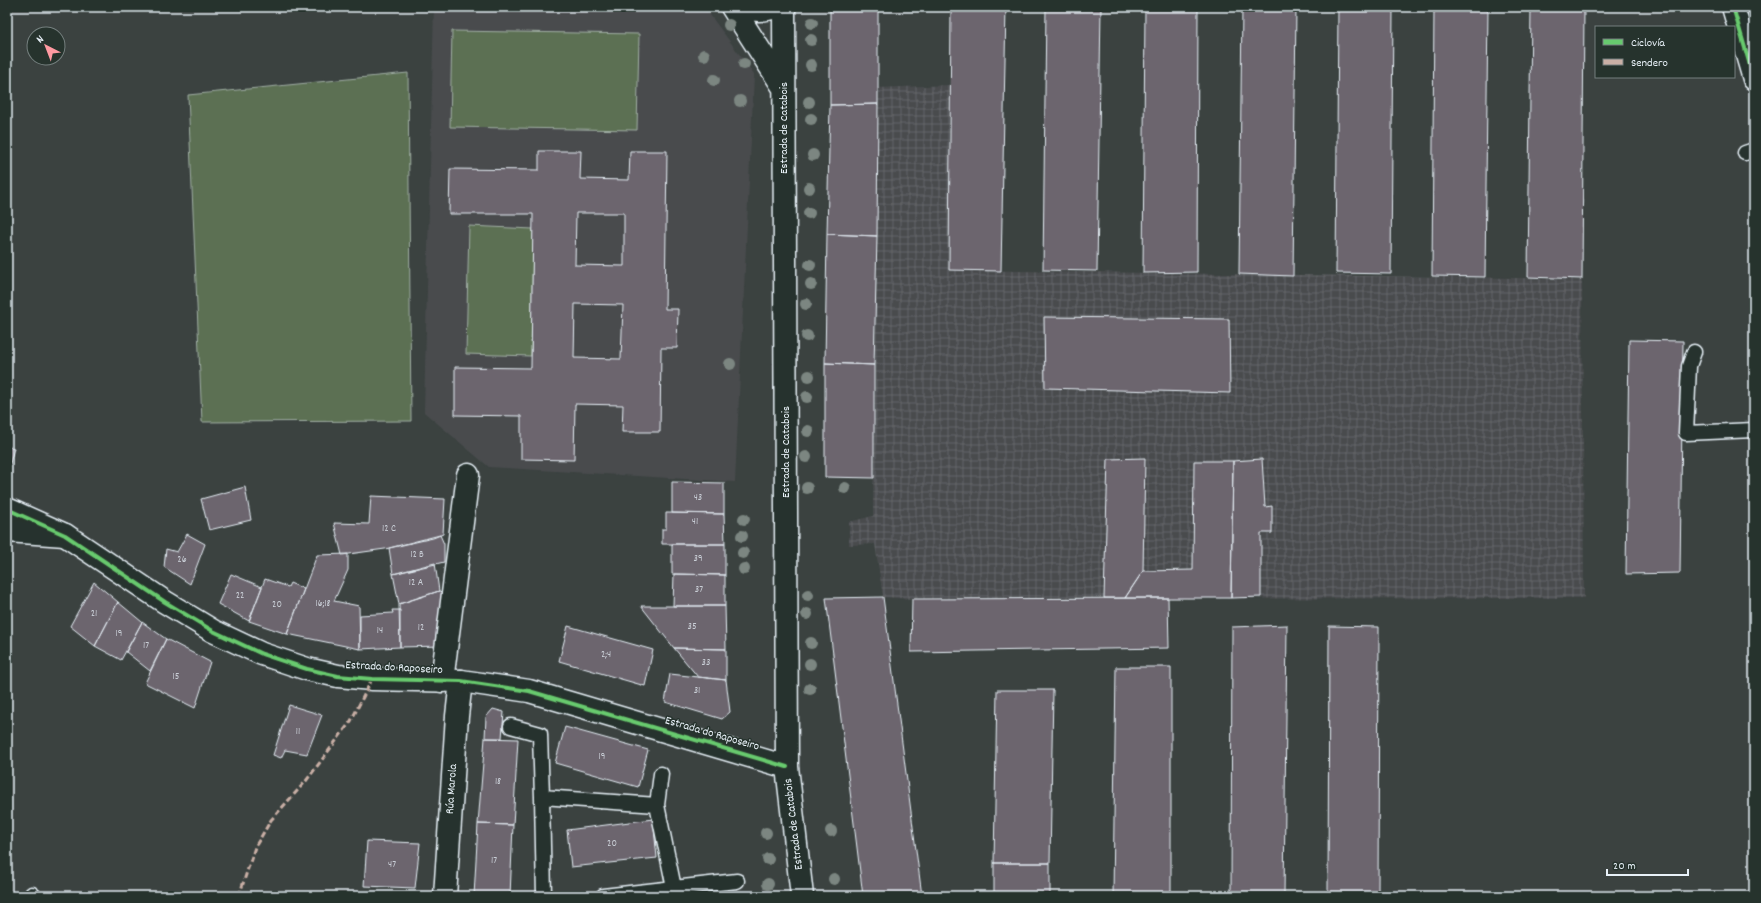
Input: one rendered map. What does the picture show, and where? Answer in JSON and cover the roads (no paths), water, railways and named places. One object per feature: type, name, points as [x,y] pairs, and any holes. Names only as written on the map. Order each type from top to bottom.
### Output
[{"type":"main road","points":[[732,7],[784,89]]},
{"type":"main road","points":[[740,7],[747,10],[764,11],[776,7]]},
{"type":"main road","name":"Estrada de Catabois","points":[[784,7],[787,766],[802,896]]},
{"type":"main road","points":[[1733,7],[1754,79]]},
{"type":"main road","name":"Rúa Marola","points":[[445,896],[457,716],[452,681],[468,475]]},
{"type":"main road","name":"Estrada do Raposeiro","points":[[7,509],[65,535],[165,602],[213,631],[262,654],[338,676],[372,680],[452,681],[529,691],[787,766]]},
{"type":"main road","points":[[7,531],[65,535]]},
{"type":"lane","points":[[1694,352],[1689,366],[1686,433],[1754,430]]},
{"type":"lane","points":[[511,726],[540,734],[544,896]]},
{"type":"lane","points":[[661,774],[656,805],[674,888]]},
{"type":"lane","points":[[542,797],[656,805]]},
{"type":"lane","points":[[603,896],[737,880]]}]
